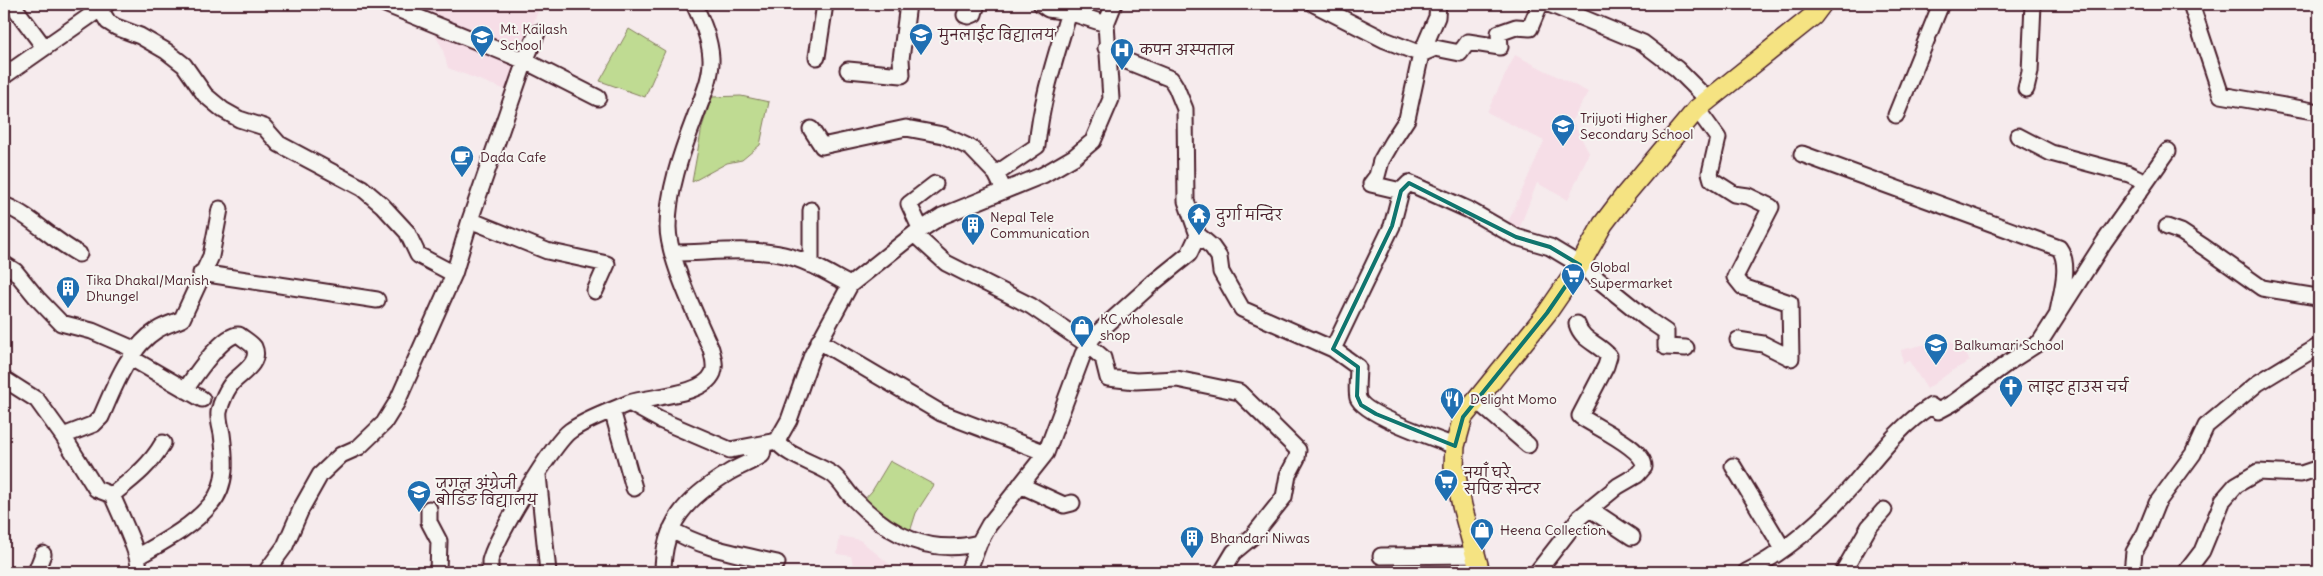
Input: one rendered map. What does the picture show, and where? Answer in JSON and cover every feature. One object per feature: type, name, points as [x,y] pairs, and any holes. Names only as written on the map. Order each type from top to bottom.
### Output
[{"type":"main road","points":[[1478,564],[1462,506],[1454,466],[1454,446],[1463,417],[1547,313],[1580,265],[1603,224],[1625,195],[1702,105],[1813,16],[1822,4]]},
{"type":"street","points":[[12,4],[44,47]]},
{"type":"street","points":[[385,4],[525,61],[598,98]]},
{"type":"street","points":[[490,572],[490,560],[508,522],[555,447],[568,432],[588,420],[629,403],[690,390],[702,385],[714,371],[712,349],[672,253],[668,228],[681,154],[710,75],[711,57],[704,24],[694,4]]},
{"type":"street","points":[[817,57],[825,4]]},
{"type":"street","points":[[848,70],[902,75],[901,59],[908,4]]},
{"type":"street","points":[[965,14],[969,16],[974,14],[977,4]]},
{"type":"street","points":[[1041,4],[1048,9],[1069,12],[1106,24]]},
{"type":"street","points":[[663,572],[664,546],[679,514],[692,499],[729,472],[746,466],[762,455],[789,420],[818,341],[850,285],[917,232],[942,216],[1043,175],[1074,157],[1093,140],[1111,99],[1106,48],[1106,24],[1114,4]]},
{"type":"street","points":[[1314,4],[1384,40],[1421,54],[1435,48],[1460,53],[1468,42],[1500,46],[1499,33],[1516,27],[1530,28],[1540,4]]},
{"type":"street","points":[[1401,191],[1371,184],[1377,176],[1381,161],[1407,119],[1421,54],[1437,17],[1438,4]]},
{"type":"street","points":[[1549,4],[1643,43],[1677,69],[1702,105],[1718,138],[1710,173],[1712,180],[1734,194],[1748,196],[1771,207],[1770,212],[1752,240],[1735,276],[1743,287],[1790,303],[1790,358],[1764,344],[1738,340]]},
{"type":"street","points":[[1896,114],[1941,4]]},
{"type":"street","points":[[2026,89],[2030,72],[2033,4]]},
{"type":"street","points":[[2191,4],[2222,95],[2319,112]]},
{"type":"street","points":[[4,76],[103,6],[108,22],[116,28],[140,36],[166,51],[184,65],[205,95],[223,110],[239,119],[264,127],[279,144],[362,188],[382,205],[407,232],[418,255],[454,274]]},
{"type":"street","points":[[996,174],[1037,146],[1039,123],[1048,81],[1069,12]]},
{"type":"street","points":[[266,572],[285,546],[302,507],[320,475],[341,455],[359,447],[384,423],[398,402],[454,274],[470,220],[525,61],[537,33]]},
{"type":"street","points":[[1106,48],[1124,60],[1171,79],[1176,87],[1185,109],[1186,201],[1198,235],[1212,247],[1219,257],[1221,272],[1242,309],[1333,349],[1358,367],[1357,396],[1361,405],[1376,414],[1454,446]]},
{"type":"street","points":[[811,129],[822,146],[906,128],[943,135],[971,148],[996,174],[1004,190]]},
{"type":"street","points":[[2018,136],[2051,153],[2130,174],[2146,182]]},
{"type":"street","points":[[1746,572],[1783,550],[1833,506],[1901,428],[1930,406],[1938,411],[1954,403],[2009,362],[2040,342],[2104,242],[2168,151]]},
{"type":"street","points":[[1802,154],[2059,248],[2064,255],[2065,264],[2057,318]]},
{"type":"street","points":[[1333,349],[1392,226],[1401,191],[1409,183],[1468,210],[1516,237],[1550,247],[1580,265],[1647,320],[1666,332],[1666,347],[1686,348]]},
{"type":"street","points":[[935,184],[909,204],[917,232],[946,263],[1031,306],[1088,345],[1103,358],[1108,378],[1136,381],[1177,379],[1239,392],[1298,450],[1297,458],[1288,475],[1284,497],[1252,537],[1234,552],[1222,572]]},
{"type":"street","points":[[4,205],[20,212],[64,246],[79,254]]},
{"type":"street","points":[[63,436],[94,424],[101,417],[133,354],[155,331],[182,320],[201,273],[211,256],[220,209]]},
{"type":"street","points":[[811,210],[811,265]]},
{"type":"street","points":[[470,220],[547,251],[607,264],[595,291]]},
{"type":"street","points":[[2166,226],[2181,232],[2262,288],[2317,297],[2319,300]]},
{"type":"street","points":[[968,572],[978,543],[989,525],[1046,453],[1088,345],[1093,337],[1189,254],[1198,235]]},
{"type":"street","points":[[672,253],[747,252],[784,255],[811,265],[850,285]]},
{"type":"street","points":[[4,264],[15,271],[61,323],[92,331],[133,354],[185,390],[202,399]]},
{"type":"street","points":[[201,273],[377,300]]},
{"type":"street","points":[[1538,572],[1565,534],[1590,509],[1618,486],[1644,469],[1645,465],[1642,457],[1624,443],[1580,416],[1606,366],[1608,356],[1602,348],[1580,334],[1577,324]]},
{"type":"street","points":[[4,379],[37,400],[63,436],[96,489],[112,496],[138,565],[212,503],[222,485],[224,471],[219,413],[234,382],[248,371],[254,359],[255,352],[253,346],[239,335],[232,336],[210,356],[185,390]]},
{"type":"street","points":[[818,341],[941,413],[1046,453]]},
{"type":"street","points":[[2132,572],[2134,552],[2145,533],[2157,503],[2193,454],[2206,426],[2258,383],[2319,346]]},
{"type":"street","points":[[1476,400],[1528,445]]},
{"type":"street","points":[[629,403],[660,420],[730,450],[771,442],[780,446],[834,475],[855,500],[876,519],[902,537],[921,543],[946,547],[978,543]]},
{"type":"street","points":[[612,410],[634,488]]},
{"type":"street","points":[[112,496],[155,458],[163,442]]},
{"type":"street","points":[[1733,466],[1783,550]]},
{"type":"street","points":[[2186,572],[2202,551],[2223,500],[2236,485],[2258,472],[2301,474],[2319,468]]},
{"type":"street","points":[[538,475],[548,572]]},
{"type":"street","points":[[1020,485],[1064,505],[1072,503]]},
{"type":"street","points":[[429,509],[429,522],[439,541],[438,572]]},
{"type":"street","points":[[1590,509],[1632,537]]},
{"type":"street","points":[[1842,572],[1869,527],[1884,510]]},
{"type":"street","points":[[671,528],[697,541],[777,563]]},
{"type":"street","points":[[36,572],[43,554]]},
{"type":"street","points":[[1381,556],[1478,564]]},
{"type":"highlighted area","points":[[1409,183],[1516,237],[1550,247],[1580,265],[1547,313],[1463,417],[1455,446],[1376,414],[1361,405],[1357,396],[1358,367],[1333,349],[1392,226],[1401,191]]},
{"type":"shaded area","name":"Mt. Kailash School","points":[[416,4],[541,4],[506,90],[448,68],[442,47]]},
{"type":"shaded area","name":"Trijyoti Higher Secondary School","points":[[1515,55],[1588,92],[1572,120],[1589,153],[1568,200],[1537,183],[1516,237],[1504,231],[1544,141],[1487,112]]},
{"type":"shaded area","name":"Balkumari School","points":[[1944,340],[1951,341],[1960,353],[1964,350],[1970,361],[1953,370],[1927,389],[1909,361],[1903,363],[1901,350]]},
{"type":"shaded area","points":[[840,536],[860,540],[899,572],[855,572],[851,556],[837,554]]},
{"type":"green space","points":[[629,29],[665,51],[645,97],[600,81]]},
{"type":"green space","points":[[741,96],[769,102],[760,145],[742,160],[727,163],[692,182],[702,127],[712,97]]},
{"type":"green space","points":[[890,461],[934,485],[916,513],[909,535],[862,502],[872,491]]},
{"type":"place","name":"मुनलाईट विद्यालय","points":[[921,56]]},
{"type":"place","name":"Mt. Kailash School","points":[[482,58]]},
{"type":"place","name":"कपन अस्पताल","points":[[1122,71]]},
{"type":"place","name":"Trijyoti Higher Secondary School","points":[[1563,147]]},
{"type":"place","name":"Dada Cafe","points":[[462,178]]},
{"type":"place","name":"दुर्गा मन्दिर","points":[[1199,236]]},
{"type":"place","name":"Nepal Tele Communication","points":[[973,246]]},
{"type":"place","name":"Global Supermarket","points":[[1573,296]]},
{"type":"place","name":"Tika Dhakal/Manish Dhungel","points":[[68,309]]},
{"type":"place","name":"KC wholesale shop","points":[[1082,348]]},
{"type":"place","name":"Balkumari School","points":[[1936,366]]},
{"type":"place","name":"लाइट हाउस चर्च","points":[[2011,408]]},
{"type":"place","name":"Delight Momo","points":[[1452,420]]},
{"type":"place","name":"नयाँ घरे सपिङ सेन्टर","points":[[1446,502]]},
{"type":"place","name":"जुगल अंग्रेजी बोर्डिङ विद्यालय","points":[[419,513]]},
{"type":"place","name":"Heena Collection","points":[[1482,551]]},
{"type":"place","name":"Bhandari Niwas","points":[[1192,559]]}]
